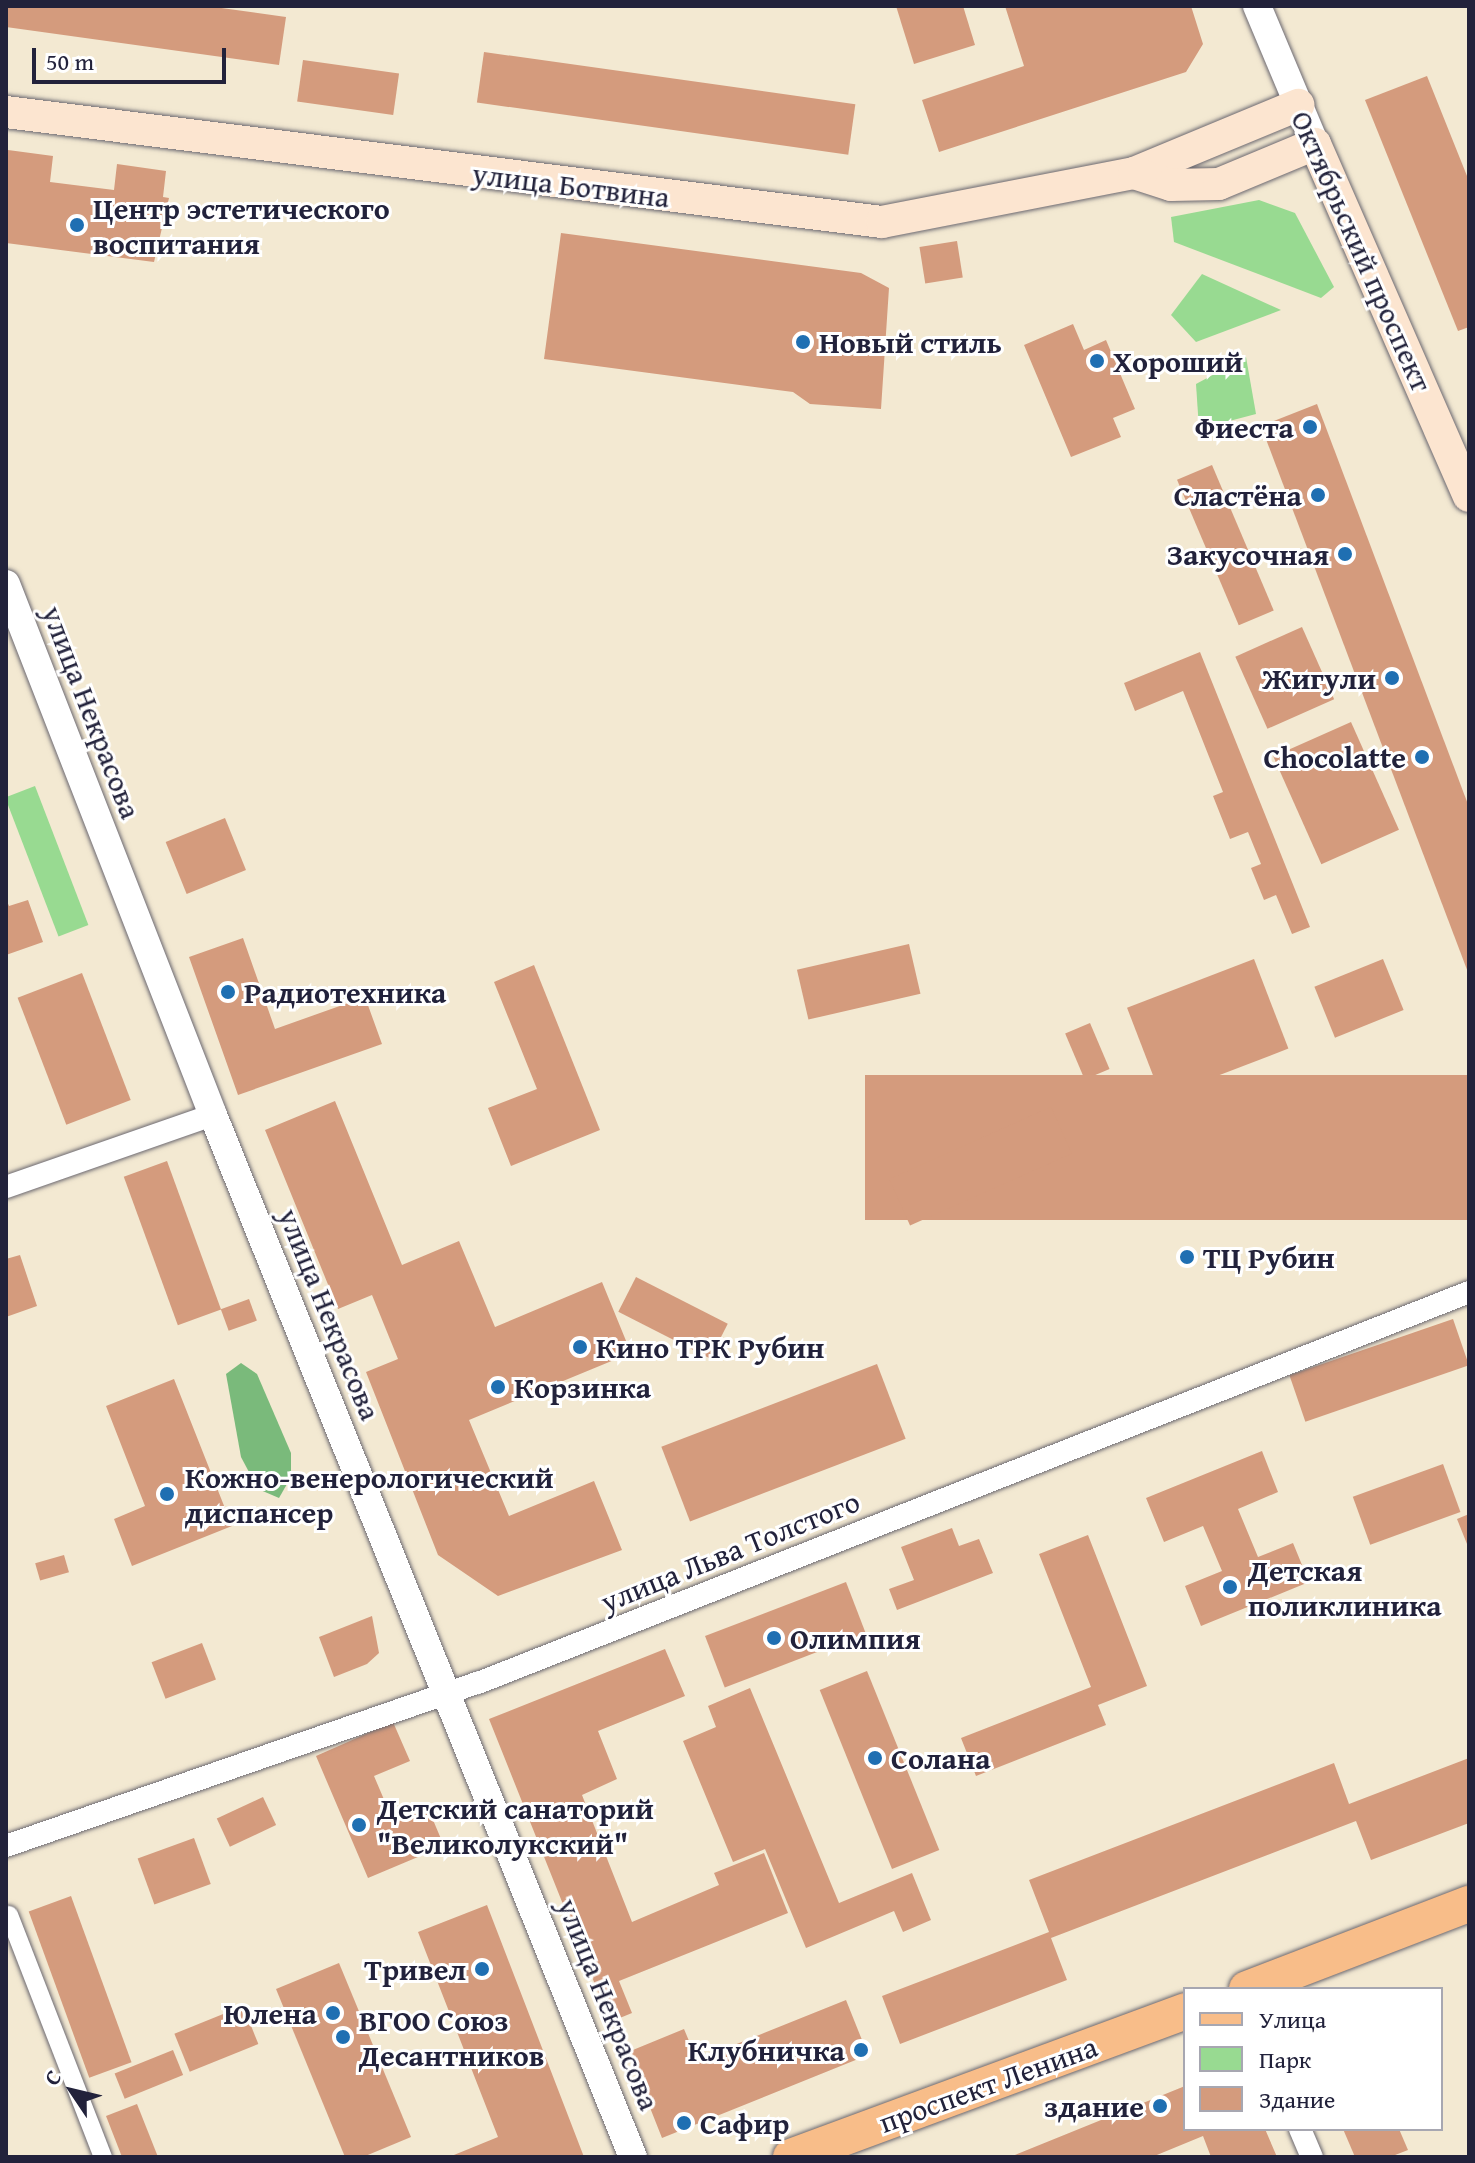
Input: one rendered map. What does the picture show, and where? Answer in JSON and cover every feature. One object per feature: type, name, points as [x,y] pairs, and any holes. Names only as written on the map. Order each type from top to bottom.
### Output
[{"type":"main road","name":"улица Ботвина","points":[[6,112],[882,222],[1134,173],[1298,105]]},
{"type":"main road","name":"улица Ботвина","points":[[1134,173],[1171,185],[1219,184],[1315,144]]},
{"type":"main road","name":"Октябрьский проспект","points":[[1315,144],[1469,496]]},
{"type":"main road","points":[[1252,1987],[1469,1904]]},
{"type":"main road","name":"проспект Ленина","points":[[791,2157],[1183,2012]]},
{"type":"street","name":"Октябрьский проспект","points":[[1257,6],[1315,144]]},
{"type":"street","name":"улица Некрасова","points":[[6,584],[213,1115],[633,2157]]},
{"type":"street","points":[[6,1187],[213,1115]]},
{"type":"street","name":"улица Льва Толстого","points":[[6,1846],[448,1694],[1469,1292]]},
{"type":"street","points":[[9,1915],[103,2157]]},
{"type":"street","points":[[1301,2131],[1312,2157]]},
{"type":"green space","points":[[1259,200],[1295,213],[1334,287],[1321,298],[1174,242],[1171,217]]},
{"type":"green space","points":[[1202,274],[1281,310],[1196,342],[1171,315]]},
{"type":"green space","points":[[1246,357],[1256,414],[1199,429],[1196,384]]},
{"type":"green space","points":[[35,786],[88,925],[59,937],[6,800]]},
{"type":"green space","points":[[241,1363],[257,1374],[291,1453],[291,1477],[279,1498],[258,1489],[241,1457],[226,1374]]},
{"type":"building","points":[[8,6],[207,6],[286,17],[279,65],[6,27]]},
{"type":"building","points":[[896,6],[963,6],[975,45],[914,64]]},
{"type":"building","points":[[1005,6],[1191,6],[1203,44],[1186,72],[939,152],[922,100],[1024,66]]},
{"type":"building","points":[[484,52],[855,104],[848,155],[477,103]]},
{"type":"building","points":[[303,60],[399,73],[393,115],[297,102]]},
{"type":"building","points":[[1427,76],[1469,181],[1469,327],[1458,331],[1365,100]]},
{"type":"building","points":[[8,150],[53,156],[50,182],[114,190],[117,164],[166,171],[163,197],[169,198],[154,262],[6,243]]},
{"type":"building","points":[[561,233],[861,273],[889,288],[881,409],[810,404],[793,392],[544,359]]},
{"type":"building","points":[[957,241],[963,278],[925,283],[919,247]]},
{"type":"building","points":[[1073,324],[1084,350],[1106,340],[1135,409],[1113,418],[1121,437],[1071,457],[1024,345]]},
{"type":"building","points":[[1317,404],[1469,807],[1469,975],[1261,426]]},
{"type":"building","points":[[1212,465],[1274,610],[1239,625],[1177,480]]},
{"type":"building","points":[[1302,627],[1334,699],[1267,729],[1235,657]]},
{"type":"building","points":[[1200,652],[1310,927],[1292,934],[1276,895],[1264,900],[1251,868],[1261,864],[1248,832],[1230,839],[1213,796],[1223,792],[1183,691],[1135,711],[1124,683]]},
{"type":"building","points":[[1351,722],[1399,830],[1321,864],[1273,757]]},
{"type":"building","points":[[225,818],[246,870],[187,894],[166,842]]},
{"type":"building","points":[[6,899],[9,906],[28,900],[43,942],[6,955]]},
{"type":"building","points":[[243,938],[275,1029],[365,997],[382,1044],[238,1095],[189,957]]},
{"type":"building","points":[[909,944],[920,994],[808,1020],[797,970]]},
{"type":"building","points":[[1254,959],[1288,1049],[1161,1097],[1127,1008]]},
{"type":"building","points":[[1383,959],[1404,1010],[1335,1038],[1314,987]]},
{"type":"building","points":[[534,965],[600,1130],[511,1166],[488,1108],[537,1089],[494,982]]},
{"type":"building","points":[[82,973],[131,1100],[66,1125],[18,998]]},
{"type":"building","points":[[1090,1023],[1110,1069],[1085,1080],[1065,1034]]},
{"type":"building","points":[[865,1075],[1469,1075],[1469,1220],[865,1220]]},
{"type":"building","points":[[335,1101],[402,1265],[459,1241],[495,1327],[602,1282],[631,1353],[469,1420],[509,1516],[594,1481],[622,1550],[498,1596],[438,1555],[366,1372],[398,1359],[372,1295],[338,1309],[265,1130]]},
{"type":"building","points":[[1051,1107],[1072,1154],[910,1226],[889,1179]]},
{"type":"building","points":[[167,1161],[221,1309],[178,1325],[124,1177]]},
{"type":"building","points":[[20,1255],[37,1306],[6,1317],[6,1259]]},
{"type":"building","points":[[636,1277],[728,1324],[710,1359],[618,1312]]},
{"type":"building","points":[[249,1299],[257,1321],[229,1331],[221,1309]]},
{"type":"building","points":[[1453,1319],[1469,1365],[1305,1422],[1289,1375]]},
{"type":"building","points":[[877,1364],[906,1439],[690,1521],[661,1447]]},
{"type":"building","points":[[174,1379],[232,1526],[132,1566],[114,1519],[145,1506],[106,1406]]},
{"type":"building","points":[[1262,1451],[1278,1492],[1238,1509],[1258,1557],[1293,1543],[1309,1582],[1201,1626],[1185,1586],[1222,1571],[1203,1526],[1164,1542],[1146,1498]]},
{"type":"building","points":[[1443,1464],[1460,1512],[1370,1545],[1353,1497]]},
{"type":"building","points":[[1469,1514],[1469,1549],[1457,1519]]},
{"type":"building","points":[[952,1528],[959,1546],[979,1539],[993,1573],[897,1610],[889,1589],[914,1580],[901,1547]]},
{"type":"building","points":[[1088,1535],[1147,1686],[1098,1705],[1106,1725],[976,1776],[961,1738],[1091,1687],[1039,1554]]},
{"type":"building","points":[[64,1555],[69,1572],[40,1581],[35,1563]]},
{"type":"building","points":[[846,1582],[866,1633],[725,1687],[705,1636]]},
{"type":"building","points":[[372,1616],[379,1653],[367,1664],[334,1677],[319,1637]]},
{"type":"building","points":[[202,1643],[216,1679],[166,1699],[152,1662]]},
{"type":"building","points":[[665,1649],[685,1696],[598,1731],[617,1779],[582,1795],[632,1922],[719,1885],[714,1873],[764,1853],[788,1913],[619,1981],[632,2013],[610,2022],[489,1719]]},
{"type":"building","points":[[867,1671],[939,1850],[892,1869],[820,1690]]},
{"type":"building","points":[[750,1688],[839,1903],[912,1873],[931,1920],[903,1932],[894,1911],[806,1948],[765,1849],[733,1862],[683,1741],[716,1727],[708,1706]]},
{"type":"building","points":[[393,1722],[410,1761],[374,1776],[394,1823],[428,1808],[444,1846],[368,1878],[316,1756]]},
{"type":"building","points":[[1469,1758],[1469,1823],[1371,1860],[1356,1821],[1051,1938],[1067,1980],[900,2044],[882,1996],[1049,1932],[1029,1880],[1334,1763],[1349,1804]]},
{"type":"building","points":[[263,1797],[276,1825],[230,1847],[217,1819]]},
{"type":"building","points":[[194,1838],[211,1884],[154,1905],[138,1859]]},
{"type":"building","points":[[71,1896],[132,2062],[89,2078],[29,1911]]},
{"type":"building","points":[[487,1905],[584,2157],[449,2157],[498,2137],[418,1932]]},
{"type":"building","points":[[339,1963],[411,2137],[363,2157],[345,2157],[276,1989]]},
{"type":"building","points":[[846,2000],[868,2055],[662,2138],[628,2052],[684,2029],[697,2060]]},
{"type":"building","points":[[243,2006],[258,2044],[190,2072],[174,2034]]},
{"type":"building","points":[[173,2050],[183,2075],[125,2099],[115,2074]]},
{"type":"building","name":"здание","points":[[1183,2087],[1183,2131],[1266,2131],[1277,2157],[1211,2157],[1203,2136],[1152,2157],[1010,2157]]},
{"type":"building","points":[[137,2104],[158,2157],[122,2157],[106,2116]]},
{"type":"building","points":[[1344,2131],[1400,2131],[1408,2150],[1390,2157],[1355,2157]]},
{"type":"place","name":"Центр эстетического воспитания","points":[[77,225]]},
{"type":"place","name":"Новый стиль","points":[[803,342]]},
{"type":"place","name":"Хороший","points":[[1097,361]]},
{"type":"place","name":"Фиеста","points":[[1310,427]]},
{"type":"place","name":"Сластёна","points":[[1318,495]]},
{"type":"place","name":"Закусочная","points":[[1345,554]]},
{"type":"place","name":"Жигули","points":[[1392,678]]},
{"type":"place","name":"Chocolatte","points":[[1422,757]]},
{"type":"place","name":"Радиотехника","points":[[228,992]]},
{"type":"place","name":"ТЦ Рубин","points":[[1187,1257]]},
{"type":"place","name":"Кино ТРК Рубин","points":[[580,1347]]},
{"type":"place","name":"Корзинка","points":[[498,1387]]},
{"type":"place","name":"Кожно-венерологический диспансер","points":[[167,1494]]},
{"type":"place","name":"Детская поликлиника","points":[[1230,1587]]},
{"type":"place","name":"Олимпия","points":[[774,1638]]},
{"type":"place","name":"Солана","points":[[875,1758]]},
{"type":"place","name":"Детский санаторий \"Великолукский\"","points":[[359,1825]]},
{"type":"place","name":"Тривел","points":[[482,1969]]},
{"type":"place","name":"Юлена","points":[[333,2013]]},
{"type":"place","name":"ВГОО Союз Десантников","points":[[343,2037]]},
{"type":"place","name":"Клубничка","points":[[861,2050]]},
{"type":"place","name":"здание","points":[[1160,2106]]},
{"type":"place","name":"Сафир","points":[[684,2123]]}]
